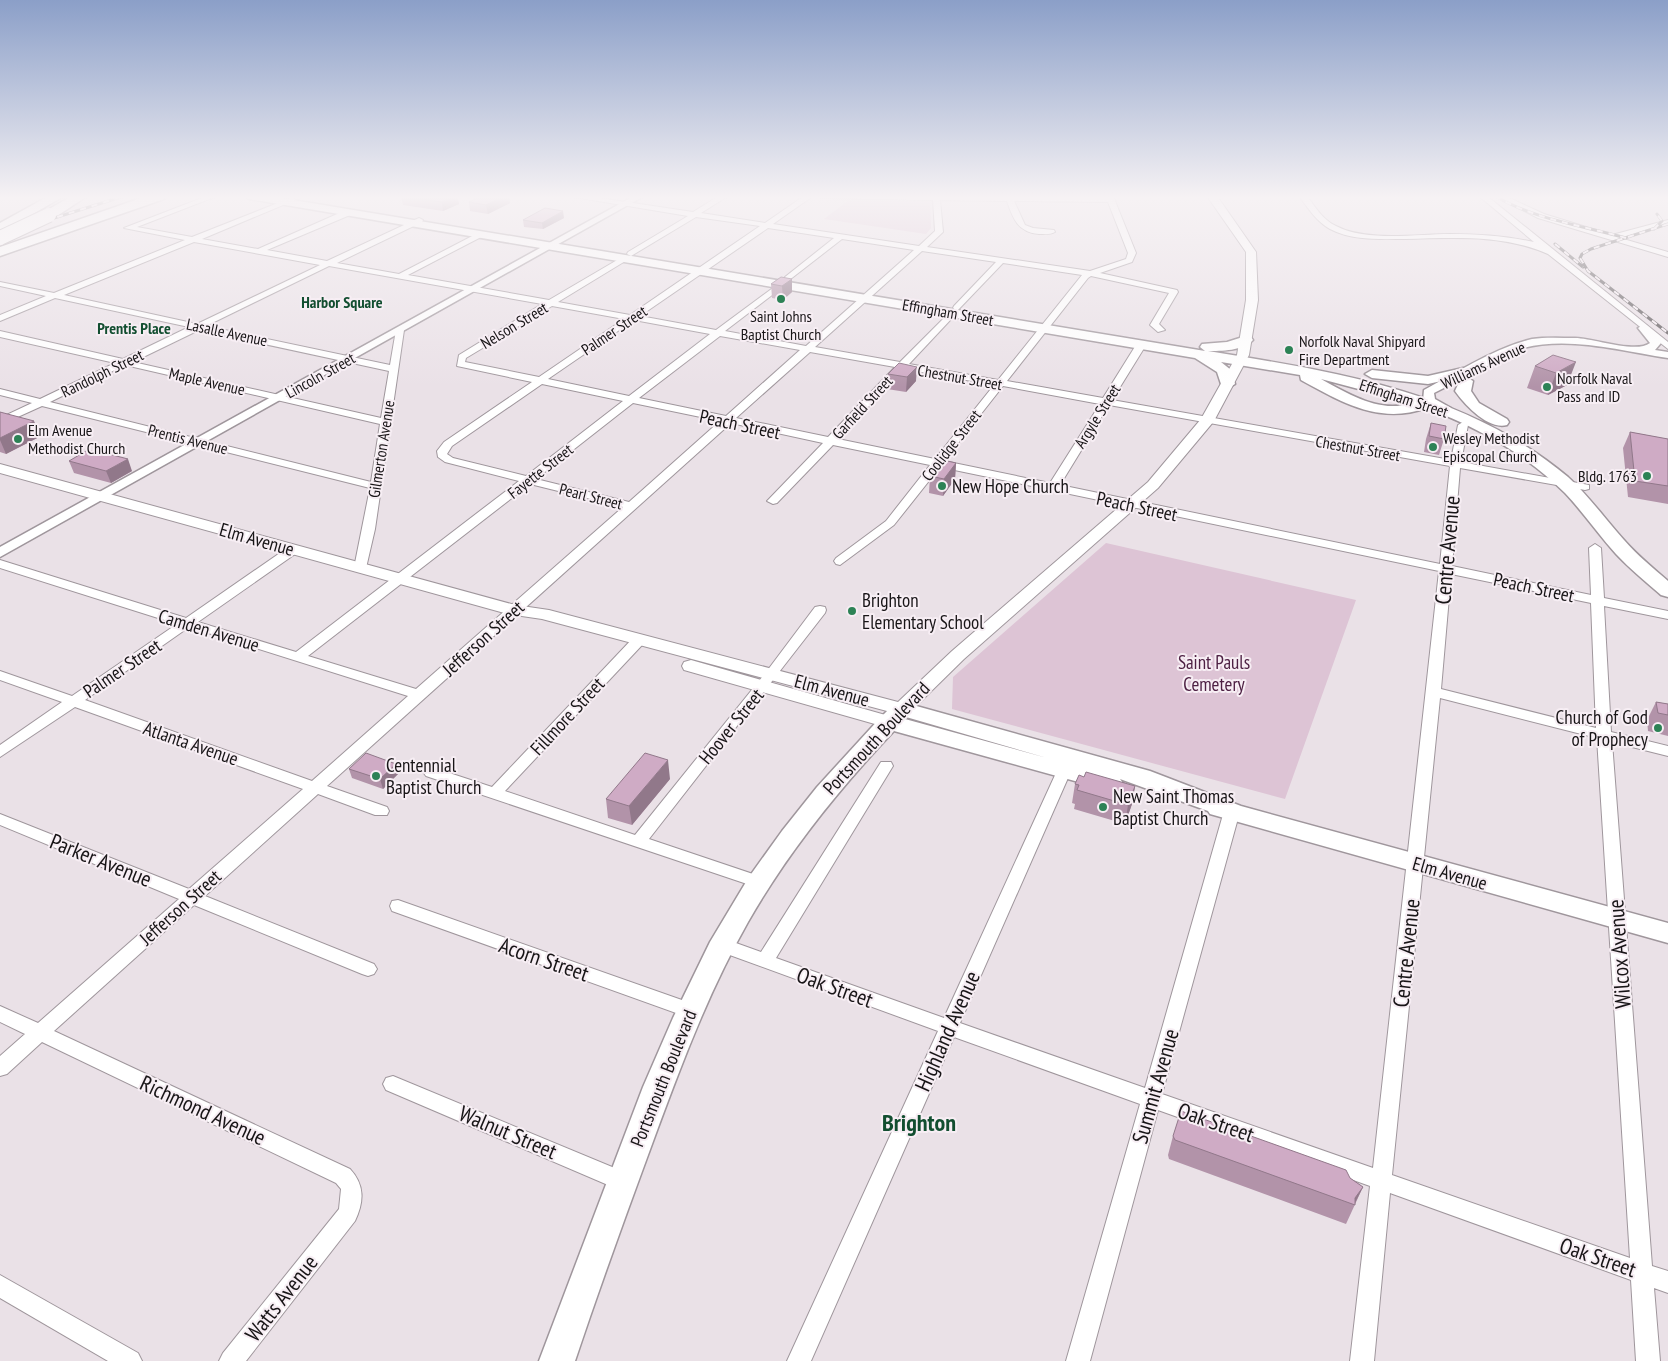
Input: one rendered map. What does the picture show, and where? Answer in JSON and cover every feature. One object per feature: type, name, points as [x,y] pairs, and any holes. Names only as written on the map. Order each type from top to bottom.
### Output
[{"type":"main road","name":"Effingham Street","points":[[648,260],[954,310],[1141,345],[1180,351],[1243,352],[1318,367],[1429,399],[1500,427],[1554,460],[1585,487],[1624,528],[1668,582]]},
{"type":"main road","name":"Portsmouth Boulevard","points":[[561,1360],[622,1181],[658,1086],[690,1010],[722,945],[759,882],[818,800],[927,682],[1131,504],[1169,468],[1207,421],[1228,384],[1243,352],[1252,304],[1251,260]]},
{"type":"main road","name":"Effingham Street","points":[[1046,326],[1195,347],[1228,346],[1243,352],[1262,364],[1405,392]]},
{"type":"main road","points":[[1180,351],[1216,364],[1226,373],[1228,384]]},
{"type":"main road","points":[[1262,364],[1300,375],[1355,403],[1381,409],[1408,409],[1429,399]]},
{"type":"main road","points":[[1318,367],[1420,380],[1464,377],[1463,391],[1470,403],[1524,436],[1554,460]]},
{"type":"main road","points":[[1381,409],[1398,406],[1405,392]]},
{"type":"main road","name":"Effingham Street","points":[[1429,399],[1447,411],[1515,445],[1565,483],[1626,553],[1668,592]]},
{"type":"main road","name":"Elm Avenue","points":[[0,468],[514,610],[538,622],[635,644],[1067,764],[1146,792],[1232,811],[1668,933]]},
{"type":"street","points":[[0,318],[145,260]]},
{"type":"street","name":"Chestnut Street","points":[[302,260],[1585,487]]},
{"type":"street","name":"Randolph Street","points":[[0,422],[336,260]]},
{"type":"street","points":[[399,276],[431,260]]},
{"type":"street","name":"Lincoln Street","points":[[0,553],[526,260]]},
{"type":"street","name":"Nelson Street","points":[[460,364],[462,357],[622,260]]},
{"type":"street","name":"Palmer Street","points":[[444,447],[717,260]]},
{"type":"street","name":"Fayette Street","points":[[298,657],[812,260]]},
{"type":"street","name":"Jefferson Street","points":[[0,1068],[907,260]]},
{"type":"street","points":[[999,260],[1092,274],[1174,292],[1154,325],[1161,330]]},
{"type":"street","name":"Garfield Street","points":[[772,501],[1002,260]]},
{"type":"street","points":[[1092,274],[1129,260]]},
{"type":"street","points":[[1559,260],[1668,346]]},
{"type":"street","name":"Coolidge Street","points":[[840,561],[885,527],[1085,276],[1092,274]]},
{"type":"street","name":"Lasalle Avenue","points":[[0,284],[394,368]]},
{"type":"street","points":[[1643,328],[1668,340]]},
{"type":"street","points":[[1622,347],[1646,349],[1655,346],[1655,342],[1643,328]]},
{"type":"street","name":"Gilmerton Avenue","points":[[360,568],[400,330]]},
{"type":"street","name":"Maple Avenue","points":[[0,334],[385,422]]},
{"type":"street","name":"Williams Avenue","points":[[1429,399],[1519,346],[1535,342],[1578,341],[1668,354]]},
{"type":"street","name":"Argyle Street","points":[[1053,488],[1141,345]]},
{"type":"street","name":"Williams Avenue","points":[[1464,377],[1524,355],[1545,350],[1587,348],[1668,361]]},
{"type":"street","name":"Peach Street","points":[[460,364],[630,401],[1668,615]]},
{"type":"street","name":"Prentis Avenue","points":[[0,392],[375,486]]},
{"type":"street","name":"Centre Avenue","points":[[1362,1361],[1434,692],[1455,465],[1463,425]]},
{"type":"street","name":"Pearl Street","points":[[444,447],[442,455],[449,460],[632,506]]},
{"type":"street","name":"Wilcox Avenue","points":[[1595,548],[1604,735],[1648,1361]]},
{"type":"street","name":"Palmer Street","points":[[0,752],[294,549]]},
{"type":"street","name":"Camden Avenue","points":[[0,564],[419,695]]},
{"type":"street","name":"Hoover Street","points":[[639,841],[820,610]]},
{"type":"street","name":"Fillmore Street","points":[[495,793],[635,644]]},
{"type":"street","name":"Atlanta Avenue","points":[[0,675],[316,786],[381,811]]},
{"type":"street","points":[[1434,692],[1668,751]]},
{"type":"street","name":"Highland Avenue","points":[[799,1361],[1067,764]]},
{"type":"street","points":[[765,961],[886,766]]},
{"type":"street","points":[[431,772],[759,882]]},
{"type":"street","name":"Summit Avenue","points":[[1078,1361],[1232,811]]},
{"type":"street","name":"Parker Avenue","points":[[0,819],[368,969]]},
{"type":"street","name":"Acorn Street","points":[[398,906],[690,1010]]},
{"type":"street","name":"Oak Street","points":[[722,945],[1668,1282]]},
{"type":"street","name":"Richmond Avenue","points":[[0,1014],[344,1176],[350,1182],[352,1202],[348,1214],[330,1235]]},
{"type":"street","name":"Walnut Street","points":[[393,1084],[622,1181]]},
{"type":"street","name":"Watts Avenue","points":[[231,1361],[330,1235]]},
{"type":"street","points":[[0,1286],[130,1361]]},
{"type":"green space","name":"Saint Pauls Cemetery","points":[[1106,543],[1356,600],[1285,799],[952,709],[953,677]]},
{"type":"building","points":[[781,277],[792,279],[782,286],[771,284]]},
{"type":"building","points":[[1553,355],[1576,362],[1556,373],[1535,366]]},
{"type":"building","points":[[899,363],[917,367],[907,377],[888,374]]},
{"type":"building","points":[[0,412],[34,421],[0,438]]},
{"type":"building","points":[[1431,423],[1446,426],[1444,439],[1429,436]]},
{"type":"building","points":[[1630,432],[1668,439],[1668,486],[1635,481]]},
{"type":"building","points":[[86,451],[101,452],[128,459],[106,471],[69,461]]},
{"type":"building","points":[[943,460],[956,463],[944,479],[930,476]]},
{"type":"building","points":[[1656,702],[1668,704],[1668,715],[1658,713]]},
{"type":"building","points":[[366,753],[396,764],[380,779],[349,769]]},
{"type":"building","points":[[645,753],[668,760],[629,806],[606,799]]},
{"type":"building","points":[[1086,772],[1135,786],[1128,805],[1077,790],[1079,785],[1075,784],[1079,775],[1084,777]]},
{"type":"building","points":[[1181,1111],[1346,1170],[1350,1178],[1363,1187],[1355,1198],[1355,1205],[1175,1140],[1173,1136]]},
{"type":"railway","points":[[1574,260],[1583,267]]},
{"type":"railway","points":[[1581,260],[1588,271],[1668,333]]},
{"type":"place","name":"Saint Johns Baptist Church","points":[[781,299]]},
{"type":"place","name":"Norfolk Naval Shipyard Fire Department","points":[[1289,350]]},
{"type":"place","name":"Norfolk Naval Pass and ID","points":[[1547,387]]},
{"type":"place","name":"Elm Avenue Methodist Church","points":[[18,439]]},
{"type":"place","name":"Wesley Methodist Episcopal Church","points":[[1433,447]]},
{"type":"place","name":"Bldg. 1763","points":[[1647,476]]},
{"type":"place","name":"New Hope Church","points":[[942,486]]},
{"type":"place","name":"Brighton Elementary School","points":[[852,611]]},
{"type":"place","name":"Church of God of Prophecy","points":[[1658,728]]},
{"type":"place","name":"Centennial Baptist Church","points":[[376,776]]},
{"type":"place","name":"New Saint Thomas Baptist Church","points":[[1103,807]]},
{"type":"district","name":"Harbor Square","points":[[342,302]]},
{"type":"district","name":"Prentis Place","points":[[134,328]]},
{"type":"district","name":"Brighton","points":[[919,1122]]}]
